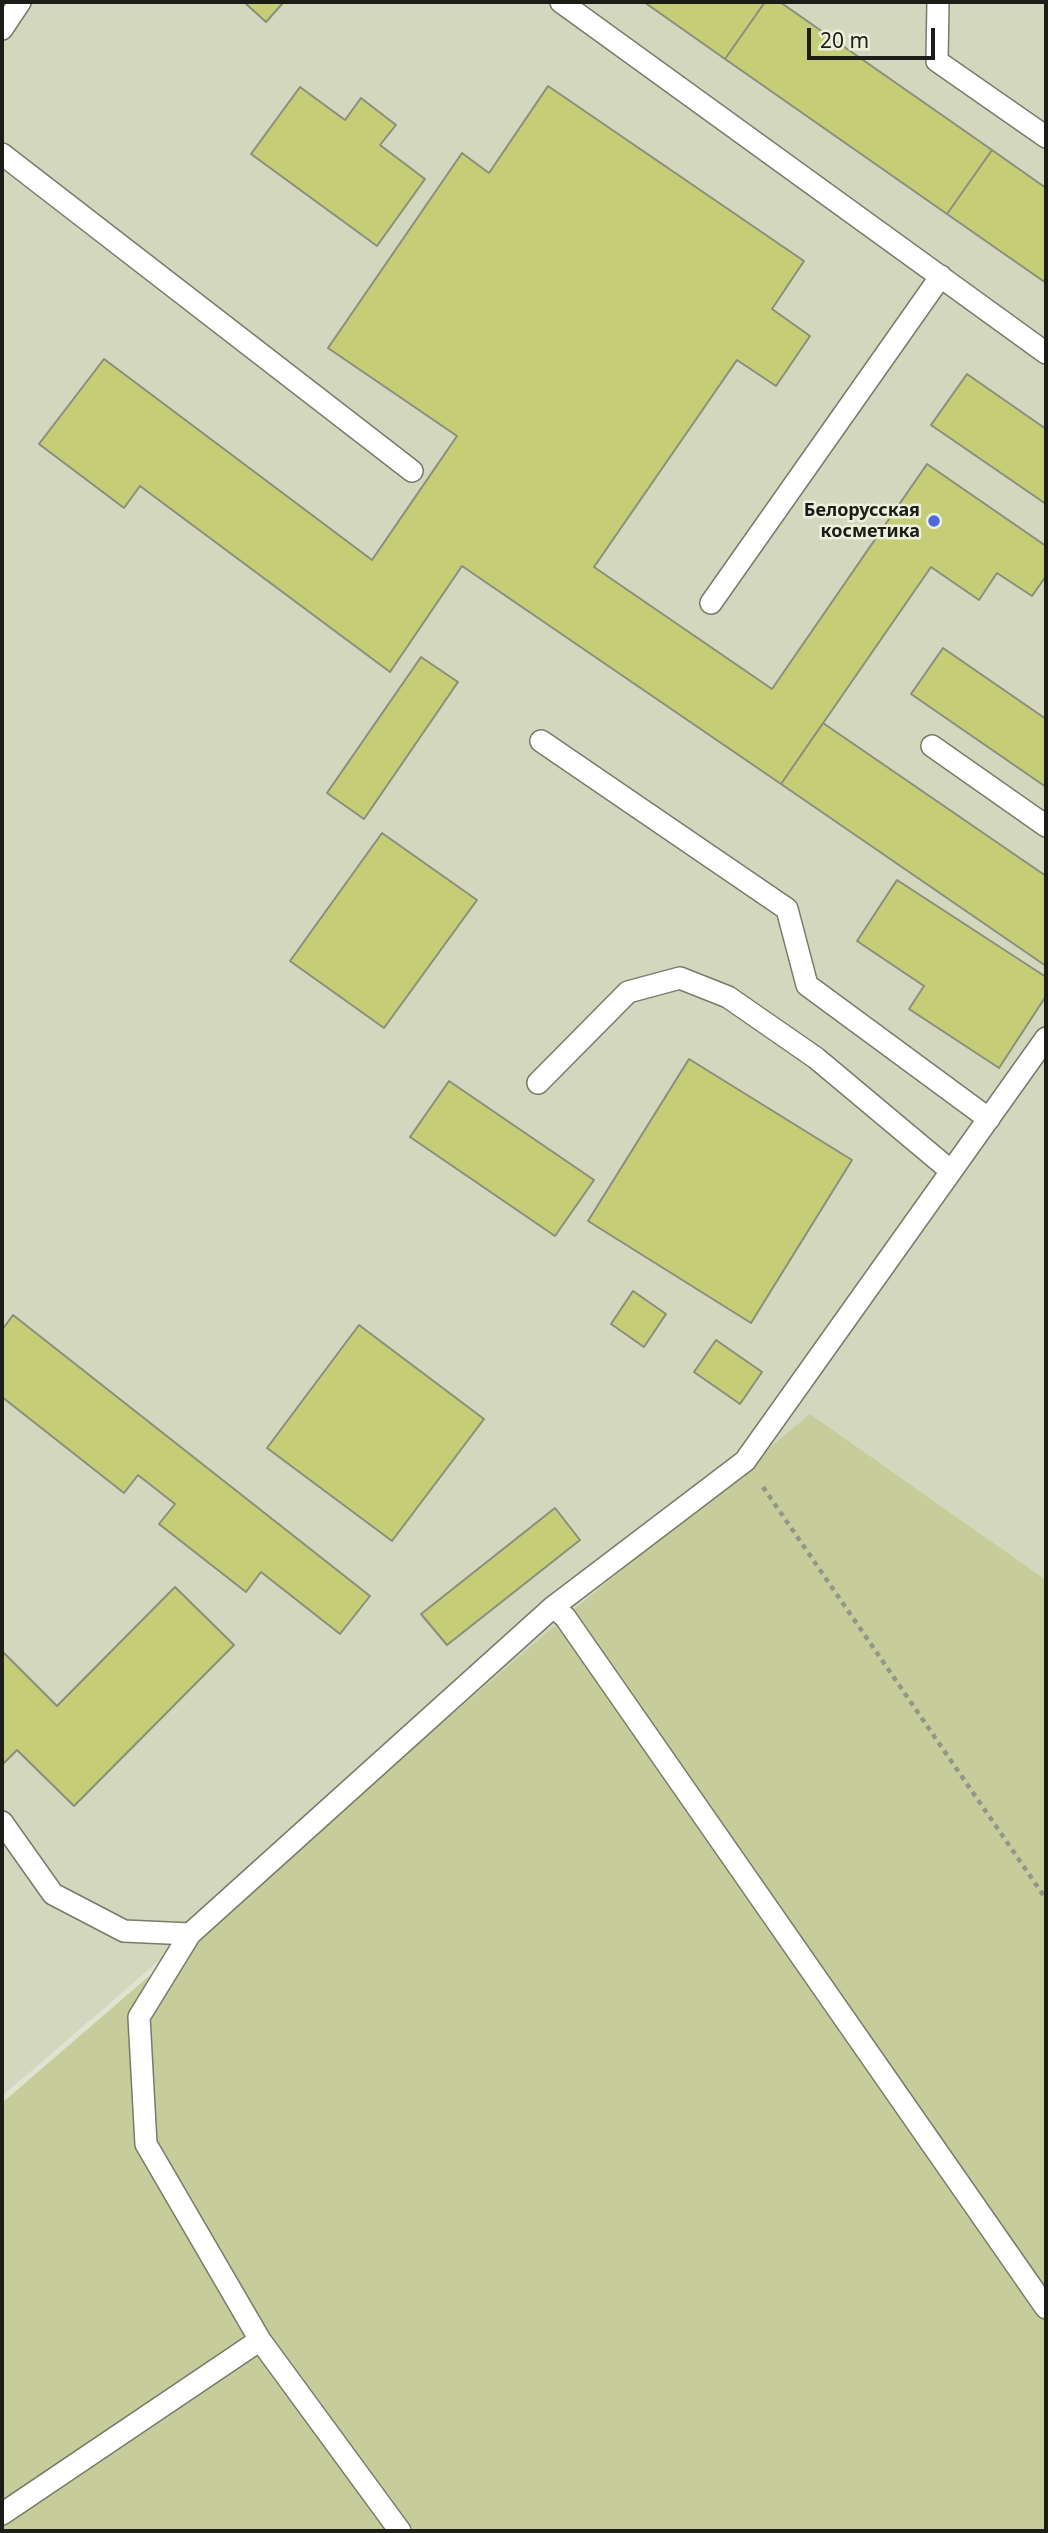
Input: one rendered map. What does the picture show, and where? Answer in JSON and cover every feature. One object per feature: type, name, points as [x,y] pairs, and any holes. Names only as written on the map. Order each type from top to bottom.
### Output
[{"type":"lane","points":[[2,29],[20,2]]},
{"type":"lane","points":[[561,2],[1046,353]]},
{"type":"lane","points":[[938,2],[937,61],[1046,137]]},
{"type":"lane","points":[[2,154],[412,471]]},
{"type":"lane","points":[[711,603],[941,276]]},
{"type":"lane","points":[[541,741],[787,909],[807,985],[989,1119]]},
{"type":"lane","points":[[932,746],[1046,826]]},
{"type":"lane","points":[[538,1083],[628,992],[680,978],[728,997],[816,1058],[951,1171]]},
{"type":"lane","points":[[400,2531],[260,2340],[146,2144],[139,2017],[190,1934],[554,1607],[745,1461],[1046,1038]]},
{"type":"lane","points":[[554,1607],[573,1629],[1046,2308]]},
{"type":"lane","points":[[2,1822],[53,1894],[124,1931],[190,1934]]},
{"type":"lane","points":[[2,2514],[260,2340]]},
{"type":"path","points":[[745,1461],[1046,1899]]},
{"type":"shaded area","points":[[2,2],[1046,2],[1046,1580],[822,1423],[190,1934],[2,2096]]},
{"type":"green space","points":[[810,1414],[1046,1580],[1046,2531],[2,2531],[2,2103],[565,1617]]},
{"type":"building","points":[[244,2],[279,2],[282,4],[266,22]]},
{"type":"building","points":[[644,2],[765,2],[725,59]]},
{"type":"building","points":[[765,2],[780,2],[992,150],[947,214],[725,59]]},
{"type":"building","points":[[548,86],[804,261],[772,309],[810,336],[776,386],[737,360],[594,567],[772,689],[927,464],[1046,546],[1046,576],[1032,596],[997,573],[979,600],[931,567],[781,784],[462,566],[390,672],[140,486],[124,508],[39,444],[104,359],[372,560],[457,436],[328,348],[462,153],[489,173]]},
{"type":"building","points":[[300,87],[345,120],[361,98],[396,125],[380,145],[425,179],[377,246],[251,154]]},
{"type":"building","points":[[992,150],[1046,188],[1046,283],[947,214]]},
{"type":"building","points":[[967,374],[1046,429],[1046,504],[931,425]]},
{"type":"building","points":[[943,648],[1046,719],[1046,787],[911,694]]},
{"type":"building","points":[[421,657],[458,682],[364,819],[327,793]]},
{"type":"building","points":[[823,723],[1046,876],[1046,966],[781,784]]},
{"type":"building","points":[[382,833],[477,900],[384,1028],[290,961]]},
{"type":"building","points":[[897,880],[1046,977],[1046,996],[999,1068],[909,1009],[924,986],[857,941]]},
{"type":"building","points":[[689,1059],[852,1160],[751,1323],[588,1221]]},
{"type":"building","points":[[449,1081],[594,1180],[555,1236],[410,1137]]},
{"type":"building","points":[[633,1291],[666,1314],[644,1347],[611,1324]]},
{"type":"building","points":[[13,1315],[370,1596],[340,1634],[261,1572],[246,1592],[159,1524],[175,1504],[138,1475],[124,1493],[2,1397],[2,1330]]},
{"type":"building","points":[[359,1325],[484,1419],[392,1541],[267,1448]]},
{"type":"building","points":[[716,1340],[762,1372],[740,1404],[694,1372]]},
{"type":"building","points":[[555,1508],[580,1540],[447,1645],[421,1614]]},
{"type":"building","points":[[175,1587],[234,1645],[74,1806],[17,1750],[2,1765],[2,1651],[57,1706]]},
{"type":"place","name":"Белорусская косметика","points":[[934,521]]}]
